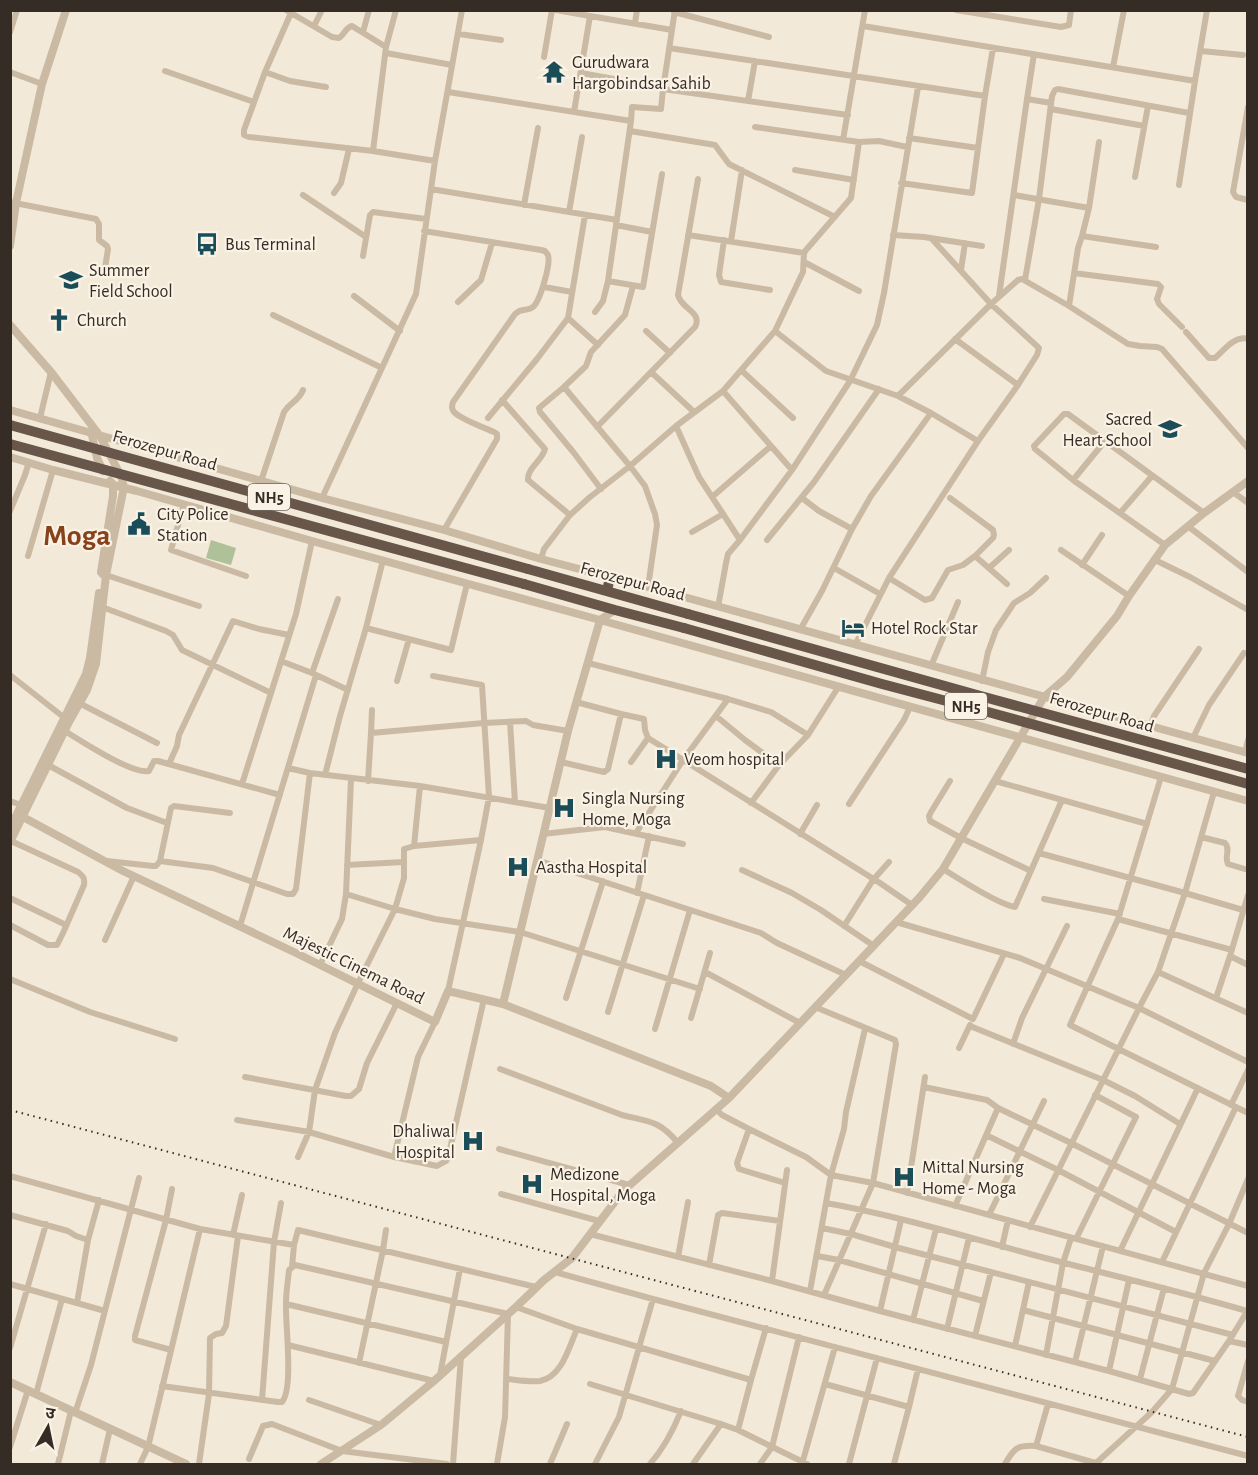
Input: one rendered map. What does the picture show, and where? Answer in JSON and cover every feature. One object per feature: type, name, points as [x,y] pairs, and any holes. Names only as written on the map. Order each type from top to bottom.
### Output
[{"type":"highway","name":"Ferozepur Road","points":[[10,424],[1248,769]]},
{"type":"highway","name":"Ferozepur Road","points":[[10,444],[1248,784]]},
{"type":"highway","points":[[607,591],[610,577]]},
{"type":"street","points":[[10,32],[17,10]]},
{"type":"street","points":[[10,246],[13,203],[42,84],[66,10]]},
{"type":"street","points":[[314,26],[322,10]]},
{"type":"street","points":[[363,32],[369,10]]},
{"type":"street","points":[[373,152],[386,50],[396,10]]},
{"type":"street","points":[[544,57],[554,10],[594,14],[672,30]]},
{"type":"street","points":[[635,23],[637,10]]},
{"type":"street","points":[[843,140],[865,10]]},
{"type":"street","points":[[956,10],[1061,27],[1069,25],[1071,10]]},
{"type":"street","points":[[1113,67],[1124,10]]},
{"type":"street","points":[[1179,185],[1189,113],[1208,10]]},
{"type":"street","points":[[322,498],[416,294],[435,161],[459,34],[460,11]]},
{"type":"street","points":[[595,312],[603,301],[608,281],[632,106],[661,109],[675,11],[769,37]]},
{"type":"street","points":[[435,161],[246,136],[244,130],[288,12],[336,38],[342,36],[350,26],[363,32],[386,50],[452,65]]},
{"type":"street","points":[[574,112],[594,14]]},
{"type":"street","points":[[863,26],[1195,81]]},
{"type":"street","points":[[459,34],[501,40]]},
{"type":"street","points":[[669,48],[985,96]]},
{"type":"street","points":[[901,183],[972,194],[993,48]]},
{"type":"street","points":[[1200,51],[1243,56]]},
{"type":"street","points":[[999,296],[1035,54]]},
{"type":"street","points":[[748,101],[754,62]]},
{"type":"street","points":[[165,71],[254,102]]},
{"type":"street","points":[[10,72],[42,84]]},
{"type":"street","points":[[266,72],[290,81],[326,87]]},
{"type":"street","points":[[581,73],[614,79]]},
{"type":"street","points":[[718,607],[728,554],[792,470],[850,381],[879,320],[918,87]]},
{"type":"street","points":[[663,89],[848,115]]},
{"type":"street","points":[[1025,280],[1039,199],[1053,92],[1058,89],[1189,113]]},
{"type":"street","points":[[448,92],[631,121]]},
{"type":"street","points":[[1027,99],[1144,126]]},
{"type":"street","points":[[1135,177],[1148,106]]},
{"type":"street","points":[[1248,107],[1233,192],[1236,198],[1248,200]]},
{"type":"street","points":[[755,127],[860,142],[879,141],[907,147]]},
{"type":"street","points":[[524,205],[538,128]]},
{"type":"street","points":[[630,131],[715,145],[729,164],[835,217]]},
{"type":"street","points":[[569,213],[582,137]]},
{"type":"street","points":[[909,138],[978,148]]},
{"type":"street","points":[[541,560],[544,549],[570,515],[676,426],[723,391],[775,331],[803,272],[806,249],[850,198],[860,142]]},
{"type":"street","points":[[1069,306],[1089,208],[1099,142]]},
{"type":"street","points":[[334,193],[341,183],[350,149]]},
{"type":"street","points":[[742,170],[719,275],[721,282],[770,290]]},
{"type":"street","points":[[795,170],[854,180]]},
{"type":"street","points":[[608,281],[643,287],[662,174]]},
{"type":"street","points":[[597,428],[698,322],[697,316],[681,303],[678,292],[698,179]]},
{"type":"street","points":[[431,189],[585,215],[652,232]]},
{"type":"street","points":[[303,195],[366,237]]},
{"type":"street","points":[[1014,195],[1089,208]]},
{"type":"street","points":[[13,203],[96,219],[99,224],[99,240],[108,249],[105,268]]},
{"type":"street","points":[[363,256],[370,215],[373,212],[426,219]]},
{"type":"street","points":[[488,418],[568,318],[585,215]]},
{"type":"street","points":[[424,231],[545,252],[549,257],[544,287],[534,306],[530,309],[520,309],[515,314],[453,402],[454,413],[494,432],[497,434],[497,439],[444,530]]},
{"type":"street","points":[[688,235],[804,253]]},
{"type":"street","points":[[893,235],[982,246]]},
{"type":"street","points":[[1082,236],[1156,247]]},
{"type":"street","points":[[855,645],[880,594],[978,441],[1018,385],[1039,348],[991,304],[932,239]]},
{"type":"street","points":[[458,302],[481,280],[492,243]]},
{"type":"street","points":[[961,270],[965,243]]},
{"type":"street","points":[[804,262],[859,291]]},
{"type":"street","points":[[1074,273],[1158,284],[1161,287],[1157,301],[1209,358],[1215,358],[1237,339],[1242,337],[1248,339]]},
{"type":"street","points":[[898,396],[999,296],[1018,280],[1025,280],[1132,345],[1157,346],[1162,349],[1248,448]]},
{"type":"street","points":[[601,489],[540,412],[540,406],[564,387],[587,364],[590,355],[626,315],[633,286]]},
{"type":"street","points":[[544,287],[572,292]]},
{"type":"street","points":[[354,296],[400,331]]},
{"type":"street","points":[[273,315],[382,368]]},
{"type":"street","points":[[568,318],[598,345]]},
{"type":"street","points":[[10,325],[51,372],[100,436],[124,488],[103,575],[96,664],[87,690],[67,720],[65,731],[48,765],[10,828]]},
{"type":"street","points":[[646,331],[670,353]]},
{"type":"street","points":[[775,331],[824,370],[898,396],[978,441]]},
{"type":"street","points":[[956,339],[1018,385]]},
{"type":"street","points":[[741,370],[793,418]]},
{"type":"street","points":[[40,418],[51,372]]},
{"type":"street","points":[[651,372],[694,412]]},
{"type":"street","points":[[564,387],[645,486],[656,520],[648,587]]},
{"type":"street","points":[[767,540],[814,482],[879,389]]},
{"type":"street","points":[[261,481],[284,412],[300,398],[303,390]]},
{"type":"street","points":[[723,391],[792,470]]},
{"type":"street","points":[[502,400],[545,449],[543,456],[529,473],[528,480],[570,515]]},
{"type":"street","points":[[10,410],[444,530],[541,560],[648,587],[1246,753],[1248,740]]},
{"type":"street","points":[[800,630],[872,496],[931,413]]},
{"type":"street","points":[[1165,545],[1073,480],[1035,450],[1034,446],[1066,414],[1204,513]]},
{"type":"street","points":[[10,925],[43,943],[54,946],[58,943],[84,885],[83,875],[11,841],[23,817],[25,806],[67,720],[86,674],[90,658],[103,575],[113,484],[100,468],[88,421]]},
{"type":"street","points":[[676,426],[699,477],[740,540]]},
{"type":"street","points":[[1073,480],[1105,441]]},
{"type":"street","points":[[712,497],[771,446]]},
{"type":"street","points":[[10,457],[1248,801]]},
{"type":"street","points":[[10,511],[26,476],[28,462]]},
{"type":"street","points":[[28,556],[53,470]]},
{"type":"street","points":[[1120,513],[1152,476]]},
{"type":"street","points":[[321,1464],[381,1425],[461,1357],[536,1287],[572,1258],[623,1191],[729,1098],[896,922],[943,869],[1044,697],[1059,685],[1117,616],[1165,545],[1248,481]]},
{"type":"street","points":[[1233,492],[1248,503]]},
{"type":"street","points":[[802,498],[852,530]]},
{"type":"street","points":[[890,578],[928,600],[932,598],[948,570],[960,567],[993,538],[994,533],[990,527],[950,498]]},
{"type":"street","points":[[184,504],[171,550],[246,576]]},
{"type":"street","points":[[692,532],[723,514]]},
{"type":"street","points":[[1189,527],[1248,572]]},
{"type":"street","points":[[1082,565],[1102,535]]},
{"type":"street","points":[[242,784],[296,614],[312,541]]},
{"type":"street","points":[[990,568],[1009,550]]},
{"type":"street","points":[[1061,550],[1129,596]]},
{"type":"street","points":[[975,556],[1007,584]]},
{"type":"street","points":[[325,775],[383,560]]},
{"type":"street","points":[[1155,560],[1248,610]]},
{"type":"street","points":[[834,568],[880,594]]},
{"type":"street","points":[[103,575],[199,606]]},
{"type":"street","points":[[982,681],[988,652],[996,630],[1014,603],[1030,593],[1046,578]]},
{"type":"street","points":[[366,628],[451,650],[467,584]]},
{"type":"street","points":[[240,926],[338,598]]},
{"type":"street","points":[[931,666],[958,602]]},
{"type":"street","points":[[102,606],[166,631],[173,635],[182,650],[272,693]]},
{"type":"street","points":[[503,1004],[568,730],[600,620],[615,610]]},
{"type":"street","points":[[169,764],[179,735],[233,621],[289,635]]},
{"type":"street","points":[[397,681],[409,639]]},
{"type":"street","points":[[1150,726],[1154,716],[1199,649]]},
{"type":"street","points":[[1193,738],[1209,705],[1244,652]]},
{"type":"street","points":[[281,661],[348,690]]},
{"type":"street","points":[[588,663],[728,699],[775,714],[808,735]]},
{"type":"street","points":[[10,675],[67,720]]},
{"type":"street","points":[[433,676],[482,686],[489,797],[448,991]]},
{"type":"street","points":[[751,803],[779,765],[808,735],[839,686]]},
{"type":"street","points":[[636,833],[683,760],[728,699]]},
{"type":"street","points":[[576,702],[644,719],[648,738],[912,905]]},
{"type":"street","points":[[79,703],[157,743]]},
{"type":"street","points":[[849,804],[904,720],[910,707]]},
{"type":"street","points":[[368,781],[372,710]]},
{"type":"street","points":[[561,762],[607,771],[621,714]]},
{"type":"street","points":[[716,716],[779,765]]},
{"type":"street","points":[[371,733],[526,721],[533,725],[568,730]]},
{"type":"street","points":[[510,722],[515,802]]},
{"type":"street","points":[[65,731],[119,763],[141,772],[149,771],[154,761],[280,795]]},
{"type":"street","points":[[630,762],[648,738]]},
{"type":"street","points":[[48,765],[127,808],[166,823]]},
{"type":"street","points":[[288,768],[368,781],[420,786],[550,808]]},
{"type":"street","points":[[160,861],[213,868],[290,895],[295,891],[310,773]]},
{"type":"street","points":[[1161,777],[1119,916],[1070,1025],[1248,1113]]},
{"type":"street","points":[[320,965],[342,919],[346,894],[351,778]]},
{"type":"street","points":[[950,781],[931,812],[930,821],[1031,871]]},
{"type":"street","points":[[995,781],[1147,824]]},
{"type":"street","points":[[414,846],[420,786]]},
{"type":"street","points":[[1030,1227],[1158,972],[1173,933],[1214,792]]},
{"type":"street","points":[[943,869],[1014,908],[1062,800]]},
{"type":"street","points":[[10,801],[25,806]]},
{"type":"street","points":[[103,860],[156,866],[160,861],[166,823],[171,808],[174,806],[230,813]]},
{"type":"street","points":[[800,834],[817,806]]},
{"type":"street","name":"Majestic Cinema Road","points":[[23,817],[134,876],[435,1022],[448,991],[484,999],[503,1004],[711,1086],[729,1098]]},
{"type":"street","points":[[543,834],[605,827],[683,844]]},
{"type":"street","points":[[608,1012],[641,894],[649,837]]},
{"type":"street","points":[[1201,837],[1225,843],[1228,848],[1228,864],[1248,870]]},
{"type":"street","points":[[298,1157],[309,1132],[315,1090],[335,1033],[395,909],[404,878],[404,849],[414,846],[481,840]]},
{"type":"street","points":[[1039,853],[1243,910]]},
{"type":"street","points":[[537,860],[761,933],[777,943],[846,975]]},
{"type":"street","points":[[347,865],[404,862]]},
{"type":"street","points":[[844,926],[873,880],[889,862]]},
{"type":"street","points":[[742,870],[783,888],[874,945]]},
{"type":"street","points":[[105,940],[134,876]]},
{"type":"street","points":[[566,998],[603,881]]},
{"type":"street","points":[[346,894],[435,920],[520,932],[700,989]]},
{"type":"street","points":[[1215,998],[1248,895]]},
{"type":"street","points":[[10,898],[66,925]]},
{"type":"street","points":[[1044,898],[1119,916],[1173,933],[1231,953],[1248,965]]},
{"type":"street","points":[[656,1029],[690,910]]},
{"type":"street","points":[[896,922],[1046,969],[1139,1008],[1248,1062]]},
{"type":"street","points":[[1013,1044],[1022,1018],[1066,926]]},
{"type":"street","points":[[692,1018],[710,953]]},
{"type":"street","points":[[959,1048],[1004,954]]},
{"type":"street","points":[[859,961],[973,1019]]},
{"type":"street","points":[[705,972],[800,1023]]},
{"type":"street","points":[[1158,972],[1248,1013]]},
{"type":"street","points":[[10,979],[90,1012],[175,1040]]},
{"type":"street","points":[[237,1120],[309,1132],[437,1166],[448,1158],[484,999]]},
{"type":"street","points":[[245,1077],[351,1096],[358,1089],[367,1063],[397,1003]]},
{"type":"street","points":[[815,1007],[895,1040],[896,1044],[873,1183],[824,1295]]},
{"type":"street","points":[[394,1156],[418,1057],[435,1022]]},
{"type":"street","points":[[969,1026],[1103,1080],[1136,1096],[1180,1124]]},
{"type":"street","points":[[810,1291],[831,1175],[844,1129],[865,1029]]},
{"type":"street","points":[[500,1069],[622,1115],[654,1123],[667,1129],[678,1143]]},
{"type":"street","points":[[1162,1262],[1234,1106],[1248,1070]]},
{"type":"street","points":[[907,1193],[926,1077]]},
{"type":"street","points":[[924,1087],[987,1100],[998,1108],[1248,1233]]},
{"type":"street","points":[[1120,1251],[1198,1088]]},
{"type":"street","points":[[1046,1354],[1063,1263],[1073,1238],[1099,1192],[1136,1117],[1095,1095]]},
{"type":"street","points":[[989,1215],[1044,1101]]},
{"type":"street","points":[[955,1206],[998,1108]]},
{"type":"street","points":[[716,1109],[722,1115],[806,1157],[831,1175],[873,1183],[1248,1286]]},
{"type":"street","points":[[749,1129],[737,1163],[739,1169],[785,1183]]},
{"type":"street","points":[[986,1135],[1176,1232]]},
{"type":"street","points":[[499,1149],[630,1185]]},
{"type":"street","points":[[772,1281],[787,1170]]},
{"type":"street","points":[[10,1176],[200,1229],[294,1245]]},
{"type":"street","points":[[58,1464],[73,1412],[91,1365],[139,1178]]},
{"type":"street","points":[[1005,1464],[1015,1449],[1020,1446],[1036,1446],[1097,1464],[1152,1412],[1172,1389],[1204,1273],[1229,1224],[1248,1179]]},
{"type":"street","points":[[171,1350],[138,1341],[135,1338],[172,1189]]},
{"type":"street","points":[[501,1194],[599,1221]]},
{"type":"street","points":[[199,1464],[209,1394],[210,1338],[222,1333],[226,1326],[242,1195]]},
{"type":"street","points":[[77,1303],[88,1240],[99,1200]]},
{"type":"street","points":[[678,1257],[688,1202]]},
{"type":"street","points":[[262,1400],[274,1242],[281,1203]]},
{"type":"street","points":[[590,1234],[1140,1379],[1186,1394],[1193,1393],[1247,1311],[861,1209],[826,1203]]},
{"type":"street","points":[[709,1265],[718,1215],[726,1213],[780,1221]]},
{"type":"street","points":[[10,1215],[68,1231],[88,1240]]},
{"type":"street","points":[[880,1311],[901,1220]]},
{"type":"street","points":[[1002,1247],[1008,1221]]},
{"type":"street","points":[[10,1348],[46,1224]]},
{"type":"street","points":[[822,1228],[1190,1324],[1248,1345]]},
{"type":"street","points":[[140,1464],[148,1447],[200,1229]]},
{"type":"street","points":[[913,1320],[936,1229]]},
{"type":"street","points":[[162,1386],[278,1402],[285,1399],[288,1366],[286,1304],[289,1270],[292,1267],[298,1230],[536,1287]]},
{"type":"street","points":[[359,1363],[386,1230]]},
{"type":"street","points":[[947,1329],[969,1238]]},
{"type":"street","points":[[1075,1362],[1103,1246]]},
{"type":"street","points":[[817,1256],[839,1260],[983,1301]]},
{"type":"street","points":[[292,1267],[296,1265],[508,1314]]},
{"type":"street","points":[[437,1378],[460,1269]]},
{"type":"street","points":[[555,1272],[1135,1428],[1248,1456]]},
{"type":"street","points":[[975,1336],[991,1272]]},
{"type":"street","points":[[1109,1371],[1129,1280]]},
{"type":"street","points":[[1015,1346],[1029,1282]]},
{"type":"street","points":[[10,1284],[105,1311]]},
{"type":"street","points":[[1140,1379],[1164,1288]]},
{"type":"street","points":[[36,1394],[62,1299]]},
{"type":"street","points":[[595,1464],[619,1417],[653,1299]]},
{"type":"street","points":[[286,1304],[446,1342]]},
{"type":"street","points":[[516,1306],[576,1329],[751,1380]]},
{"type":"street","points":[[1023,1310],[1215,1361]]},
{"type":"street","points":[[497,1464],[505,1417],[508,1314]]},
{"type":"street","points":[[738,1430],[766,1328]]},
{"type":"street","points":[[507,1379],[535,1381],[552,1376],[560,1367],[576,1329]]},
{"type":"street","points":[[760,1464],[772,1447],[799,1337]]},
{"type":"street","points":[[288,1345],[359,1363],[437,1378]]},
{"type":"street","points":[[590,1384],[738,1430],[803,1464],[835,1347]]},
{"type":"street","points":[[453,1464],[461,1357]]},
{"type":"street","points":[[849,1464],[876,1358]]},
{"type":"street","points":[[1248,1361],[1238,1396],[1248,1402]]},
{"type":"street","points":[[894,1464],[918,1369]]},
{"type":"street","points":[[10,1382],[180,1463]]},
{"type":"street","points":[[825,1384],[909,1407]]},
{"type":"street","points":[[10,1447],[28,1390]]},
{"type":"street","points":[[309,1400],[381,1425]]},
{"type":"street","points":[[1036,1446],[1048,1404]]},
{"type":"street","points":[[650,1464],[666,1444],[681,1411]]},
{"type":"street","points":[[249,1459],[261,1430],[267,1424],[272,1424],[342,1451],[447,1464]]},
{"type":"street","points":[[550,1464],[567,1424]]},
{"type":"street","points":[[693,1464],[721,1424]]},
{"type":"street","points":[[102,1464],[110,1429]]},
{"type":"green space","points":[[211,540],[236,548],[231,565],[206,558]]},
{"type":"railway","points":[[10,1110],[1248,1437]]},
{"type":"place","name":"Gurudwara Hargobindsar Sahib","points":[[554,72]]},
{"type":"place","name":"Bus Terminal","points":[[207,244]]},
{"type":"place","name":"Summer Field School","points":[[71,280]]},
{"type":"place","name":"Church","points":[[59,320]]},
{"type":"place","name":"Sacred Heart School","points":[[1170,429]]},
{"type":"place","name":"City Police Station","points":[[139,524]]},
{"type":"place","name":"Hotel Rock Star","points":[[853,628]]},
{"type":"place","name":"Veom hospital","points":[[666,759]]},
{"type":"place","name":"Singla Nursing Home, Moga","points":[[564,808]]},
{"type":"place","name":"Aastha Hospital","points":[[518,867]]},
{"type":"place","name":"Dhaliwal Hospital","points":[[473,1141]]},
{"type":"place","name":"Mittal Nursing Home - Moga","points":[[904,1177]]},
{"type":"place","name":"Medizone Hospital, Moga","points":[[532,1184]]},
{"type":"district","name":"Moga","points":[[77,535]]}]
